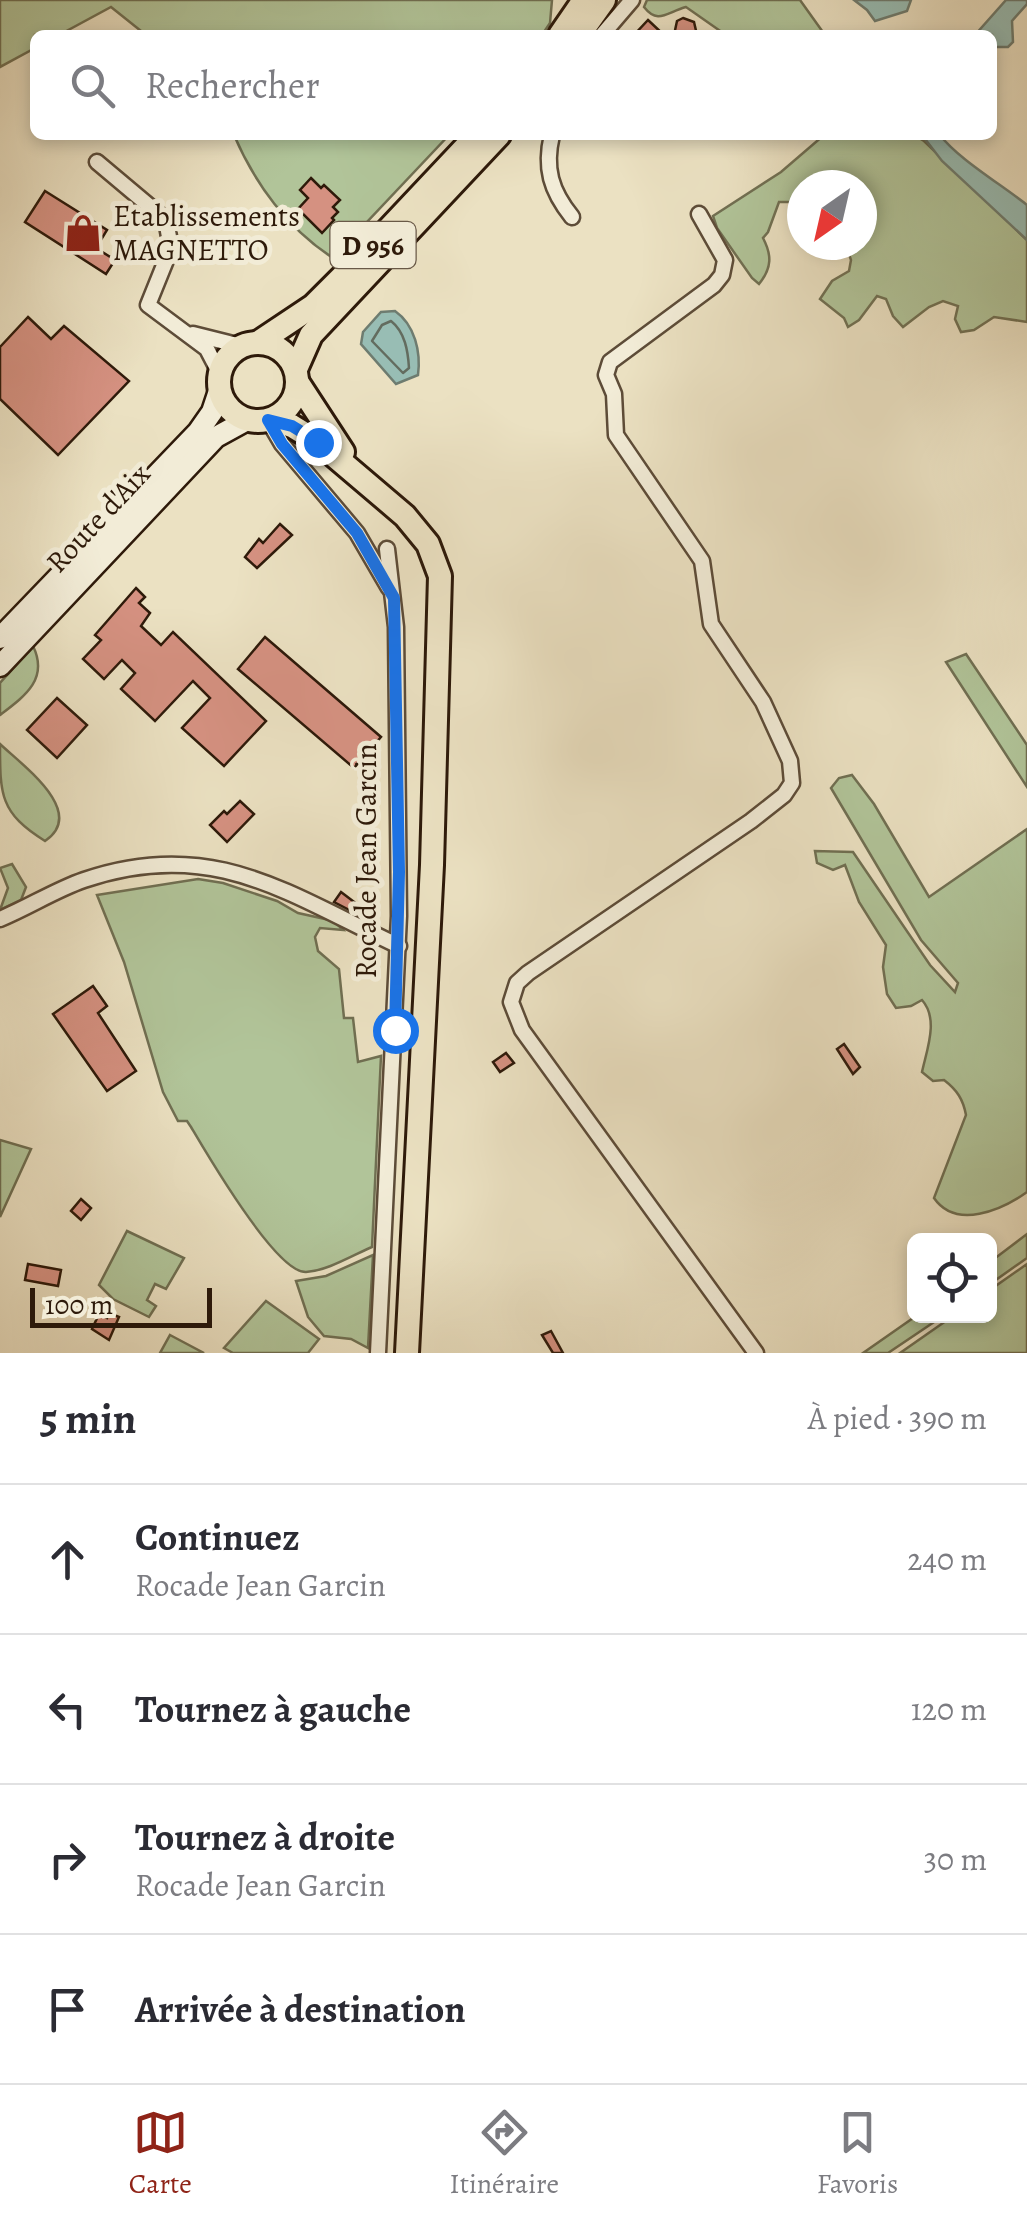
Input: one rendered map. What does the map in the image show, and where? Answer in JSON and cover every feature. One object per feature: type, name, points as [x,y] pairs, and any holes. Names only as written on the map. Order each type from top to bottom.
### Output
[{"type":"main road","points":[[563,30],[584,0]]},
{"type":"main road","points":[[583,30],[604,0]]},
{"type":"main road","name":"D 956","points":[[250,344],[296,320],[336,284],[472,140]]},
{"type":"main road","name":"D 956","points":[[297,376],[311,336],[495,140]]},
{"type":"main road","points":[[250,344],[286,353],[297,376],[293,401],[262,419],[229,409],[220,382],[227,356],[250,344]]},
{"type":"main road","name":"Rocade Jean Garcin","points":[[297,376],[364,484]]},
{"type":"main road","name":"Route d'Aix","points":[[0,638],[198,432],[212,412],[220,382]]},
{"type":"main road","name":"Rocade Jean Garcin","points":[[262,419],[292,426],[318,442],[406,516],[437,562],[440,591],[432,865],[407,1353]]},
{"type":"main road","name":"Route d'Aix","points":[[0,666],[216,437],[262,419]]},
{"type":"street","points":[[606,30],[632,0]]},
{"type":"street","points":[[552,140],[550,182],[572,216]]},
{"type":"street","points":[[97,162],[166,220],[170,248],[148,305],[188,332],[211,354],[220,382]]},
{"type":"street","points":[[699,214],[725,260],[722,275],[610,362],[606,375],[615,402],[614,429],[702,561],[712,624],[763,702],[790,761],[792,783],[751,821],[528,973],[517,983],[511,1002],[522,1030],[756,1353]]},
{"type":"street","points":[[188,332],[250,344]]},
{"type":"street","points":[[262,419],[357,533],[394,598]]},
{"type":"street","name":"Rocade Jean Garcin","points":[[378,1353],[398,946],[394,598],[387,549]]},
{"type":"street","points":[[0,919],[82,880],[124,870],[189,863],[212,866],[283,889],[398,946]]},
{"type":"green space","points":[[0,0],[552,0],[550,23],[545,30],[140,30],[111,7],[68,30],[30,30],[30,51],[0,67]]},
{"type":"green space","points":[[647,0],[800,0],[821,30],[719,30],[686,7],[658,16],[644,7]]},
{"type":"green space","points":[[236,140],[444,140],[333,258],[287,219],[252,171]]},
{"type":"green space","points":[[818,140],[922,140],[1027,240],[1027,322],[994,317],[974,330],[961,332],[955,319],[958,306],[943,301],[903,327],[886,299],[877,296],[859,320],[848,327],[844,318],[820,299],[832,281],[849,271],[851,260],[877,260],[877,170],[787,170],[787,202],[779,202],[763,238],[769,256],[759,284],[717,228],[713,216],[781,172]]},
{"type":"green space","points":[[33,646],[38,668],[32,686],[0,715],[0,683]]},
{"type":"green space","points":[[966,654],[1027,745],[1027,787],[946,662]]},
{"type":"green space","points":[[0,744],[35,776],[55,803],[59,817],[56,829],[45,841],[19,821],[6,801]]},
{"type":"green space","points":[[852,775],[874,804],[929,897],[1027,829],[1027,1192],[979,1214],[954,1213],[934,1198],[966,1115],[956,1091],[944,1080],[933,1081],[922,1072],[930,1035],[927,1008],[922,1000],[896,1008],[887,994],[883,967],[886,945],[859,902],[845,865],[833,870],[817,863],[815,851],[853,852],[930,965],[955,992],[958,983],[921,940],[831,788],[839,778]]},
{"type":"green space","points":[[12,864],[26,887],[21,900],[0,910],[8,888],[0,868]]},
{"type":"green space","points":[[198,879],[223,883],[277,901],[298,913],[334,921],[343,930],[320,928],[315,937],[318,951],[339,969],[344,1018],[353,1018],[358,1062],[381,1056],[372,1247],[322,1269],[306,1272],[278,1254],[243,1210],[187,1121],[178,1121],[163,1092],[124,962],[97,895]]},
{"type":"green space","points":[[0,1140],[31,1149],[0,1217]]},
{"type":"green space","points":[[127,1231],[184,1258],[166,1289],[155,1284],[147,1300],[156,1306],[149,1317],[113,1299],[99,1285]]},
{"type":"green space","points":[[1027,1234],[1027,1258],[997,1279],[997,1257]]},
{"type":"green space","points":[[373,1255],[368,1348],[351,1339],[324,1336],[308,1317],[296,1281],[326,1276]]},
{"type":"green space","points":[[1027,1264],[1027,1353],[900,1353],[943,1323],[997,1323],[997,1285]]},
{"type":"green space","points":[[266,1301],[319,1339],[308,1353],[233,1353],[224,1348]]},
{"type":"green space","points":[[907,1322],[933,1323],[888,1353],[863,1353]]},
{"type":"green space","points":[[170,1335],[204,1353],[160,1353]]},
{"type":"water","points":[[854,0],[911,0],[907,11],[875,21]]},
{"type":"water","points":[[1006,0],[1027,0],[1012,21],[1013,42],[1008,47],[997,47],[997,30],[979,30]]},
{"type":"water","points":[[926,140],[944,140],[1027,205],[1027,240],[942,161]]},
{"type":"water","points":[[395,311],[412,331],[419,366],[418,375],[396,384],[361,344],[363,332],[381,312]]},
{"type":"building","points":[[683,18],[694,22],[696,30],[675,30],[677,21]]},
{"type":"building","points":[[648,20],[659,30],[639,30]]},
{"type":"building","points":[[311,178],[340,200],[333,207],[338,212],[334,220],[322,233],[298,209],[308,198],[300,190]]},
{"type":"building","points":[[45,191],[107,230],[96,248],[115,260],[106,274],[25,222]]},
{"type":"building","points":[[28,317],[51,339],[64,326],[129,381],[58,455],[0,399],[0,347]]},
{"type":"building","points":[[280,524],[292,535],[257,568],[245,557],[259,539],[263,543]]},
{"type":"building","points":[[136,588],[145,597],[139,603],[150,613],[141,626],[161,645],[173,632],[266,721],[224,766],[182,728],[210,698],[193,681],[155,721],[121,689],[135,673],[122,660],[104,679],[83,659],[101,640],[95,635]]},
{"type":"building","points":[[265,637],[381,737],[354,768],[238,669]]},
{"type":"building","points":[[57,698],[87,725],[57,758],[27,730]]},
{"type":"building","points":[[240,801],[254,814],[227,842],[210,825]]},
{"type":"building","points":[[341,892],[362,908],[357,914],[334,902]]},
{"type":"building","points":[[93,986],[107,1006],[98,1013],[136,1071],[107,1091],[53,1014]]},
{"type":"building","points":[[844,1044],[860,1067],[853,1074],[837,1049]]},
{"type":"building","points":[[506,1053],[514,1063],[500,1072],[493,1062]]},
{"type":"building","points":[[81,1199],[91,1208],[81,1220],[71,1211]]},
{"type":"building","points":[[28,1264],[61,1270],[58,1286],[25,1280]]},
{"type":"building","points":[[109,1313],[119,1317],[109,1340],[92,1329],[99,1314],[107,1318]]},
{"type":"building","points":[[551,1331],[563,1353],[553,1353],[542,1335]]},
{"type":"place","name":"Etablissements MAGNETTO","points":[[83,233]]},
{"type":"route","points":[[318,442],[292,426],[268,420],[282,444],[357,533],[394,598],[399,872],[395,1030]]}]
